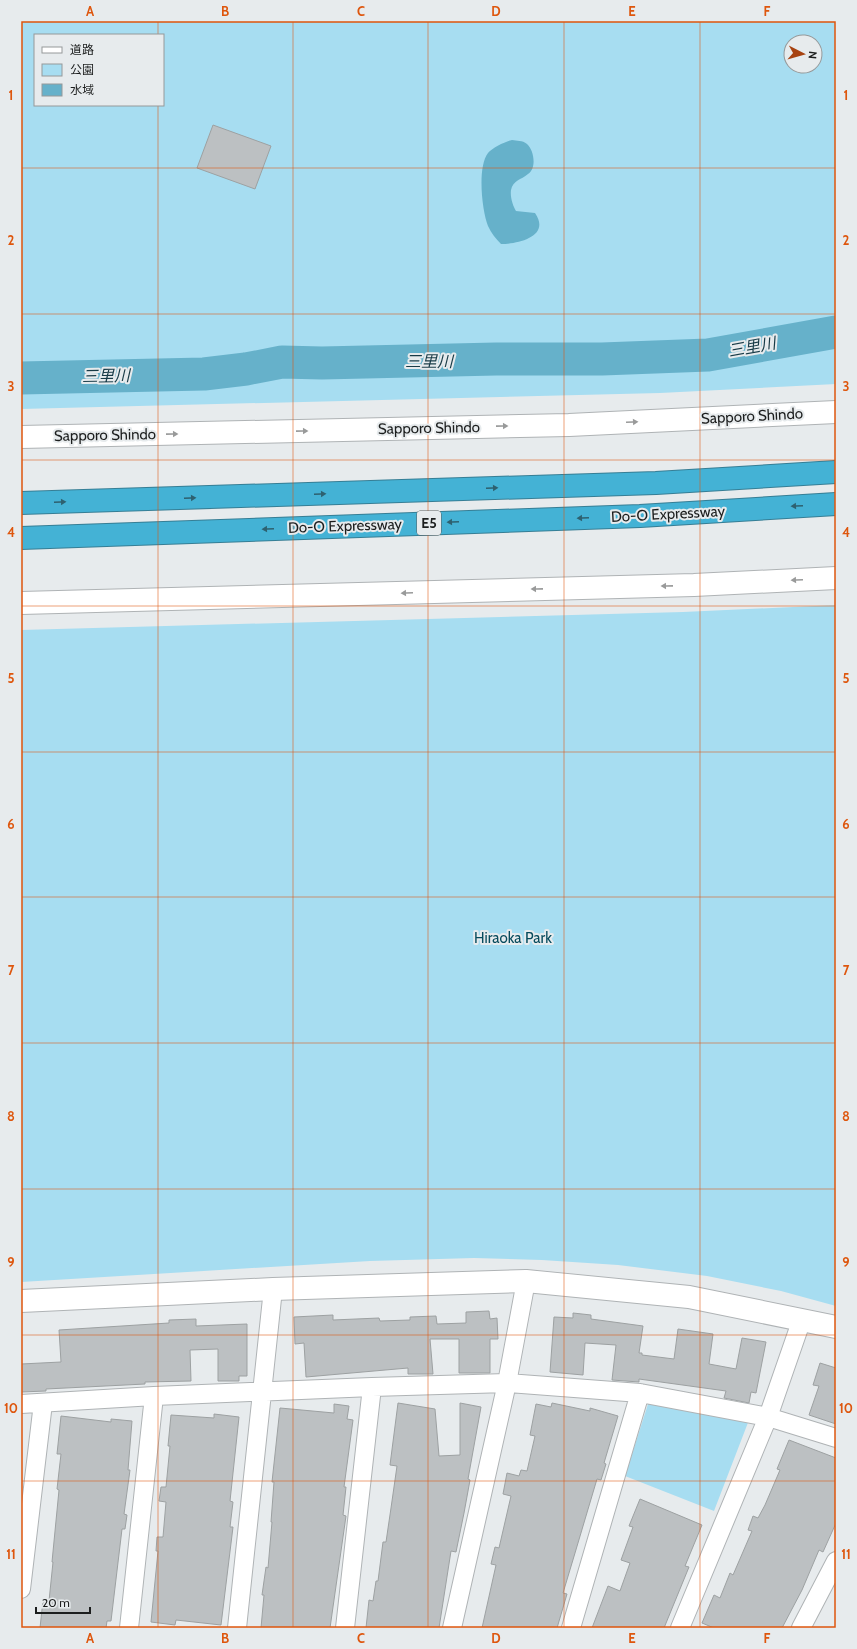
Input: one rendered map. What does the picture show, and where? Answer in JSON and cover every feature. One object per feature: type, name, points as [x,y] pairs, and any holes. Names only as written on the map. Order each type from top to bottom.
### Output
[{"type":"highway","name":"Do-O Expressway","points":[[21,503],[656,483],[836,472]]},
{"type":"highway","name":"Do-O Expressway","points":[[21,538],[640,516],[836,504]]},
{"type":"street","name":"Sapporo Shindo","points":[[21,437],[569,424],[836,412]]},
{"type":"street","points":[[21,603],[694,585],[836,578]]},
{"type":"street","points":[[452,1628],[507,1383],[526,1281]]},
{"type":"street","points":[[21,1302],[273,1289],[526,1281],[689,1297],[836,1327]]},
{"type":"street","points":[[237,1628],[273,1289]]},
{"type":"street","points":[[680,1628],[768,1417],[802,1319]]},
{"type":"street","points":[[21,1404],[154,1396],[507,1383],[640,1393],[768,1417],[836,1438]]},
{"type":"street","points":[[345,1628],[372,1387]]},
{"type":"street","points":[[572,1628],[640,1393]]},
{"type":"street","points":[[129,1628],[154,1396]]},
{"type":"street","points":[[21,1589],[43,1403]]},
{"type":"street","points":[[801,1628],[836,1561]]},
{"type":"green space","points":[[21,21],[836,21],[836,384],[660,393],[21,409]]},
{"type":"green space","name":"Hiraoka Park","points":[[836,605],[836,1306],[781,1291],[707,1276],[618,1265],[542,1260],[474,1258],[370,1261],[21,1282],[21,630],[683,612]]},
{"type":"green space","points":[[649,1401],[749,1420],[714,1511],[625,1476]]},
{"type":"water","points":[[512,140],[521,141],[527,144],[534,159],[533,168],[531,171],[515,182],[512,187],[511,196],[513,204],[516,211],[535,213],[539,221],[539,228],[531,237],[524,240],[501,244],[495,238],[486,219],[482,200],[483,168],[490,151],[499,145]]},
{"type":"building","points":[[213,125],[271,146],[255,189],[197,168]]},
{"type":"building","points":[[489,1311],[490,1319],[497,1318],[498,1339],[490,1339],[490,1373],[459,1373],[459,1339],[430,1339],[433,1374],[408,1374],[408,1368],[306,1377],[304,1343],[295,1344],[294,1317],[333,1315],[333,1320],[379,1318],[380,1321],[410,1320],[410,1317],[436,1316],[437,1324],[466,1323],[466,1312]]},
{"type":"building","points":[[573,1313],[591,1315],[591,1319],[643,1326],[639,1353],[642,1353],[642,1355],[674,1359],[678,1329],[713,1334],[709,1364],[736,1369],[742,1338],[766,1342],[756,1393],[751,1392],[749,1403],[724,1398],[726,1391],[639,1379],[639,1382],[612,1380],[616,1345],[585,1343],[583,1375],[550,1372],[554,1317],[573,1318]]},
{"type":"building","points":[[196,1319],[196,1326],[247,1324],[247,1376],[239,1376],[239,1381],[218,1381],[218,1349],[190,1350],[191,1381],[145,1382],[145,1384],[46,1389],[46,1391],[21,1392],[21,1364],[61,1362],[59,1330],[169,1323],[169,1320]]},
{"type":"building","points":[[820,1363],[836,1368],[836,1424],[809,1415],[819,1386],[813,1385]]},
{"type":"building","points":[[398,1403],[435,1409],[439,1456],[460,1455],[460,1403],[481,1407],[468,1479],[470,1480],[464,1513],[456,1552],[451,1551],[439,1628],[366,1628],[369,1600],[373,1601],[376,1581],[378,1581],[383,1542],[386,1542],[397,1466],[390,1465]]},
{"type":"building","points":[[552,1403],[590,1411],[590,1408],[618,1416],[604,1463],[606,1464],[601,1480],[597,1479],[563,1593],[567,1594],[557,1628],[482,1628],[496,1565],[491,1564],[495,1547],[499,1548],[511,1496],[503,1494],[507,1473],[519,1476],[521,1470],[527,1471],[535,1436],[530,1435],[536,1404],[551,1407]]},
{"type":"building","points":[[334,1404],[349,1406],[347,1419],[353,1420],[344,1487],[346,1487],[343,1515],[346,1516],[330,1628],[261,1628],[264,1595],[262,1595],[266,1567],[268,1568],[274,1482],[272,1482],[280,1408],[334,1413]]},
{"type":"building","points":[[214,1414],[239,1417],[230,1501],[233,1502],[230,1527],[233,1527],[221,1625],[176,1620],[175,1625],[151,1622],[158,1551],[156,1551],[157,1537],[163,1537],[166,1502],[159,1501],[161,1487],[166,1487],[171,1415],[214,1418]]},
{"type":"building","points":[[61,1416],[111,1422],[111,1419],[132,1421],[128,1470],[130,1470],[124,1514],[127,1515],[125,1529],[122,1529],[111,1621],[107,1621],[106,1628],[40,1628],[43,1600],[49,1601],[53,1562],[59,1490],[57,1489],[61,1454],[57,1454]]},
{"type":"building","points":[[789,1440],[836,1458],[836,1523],[823,1552],[819,1550],[802,1590],[782,1628],[714,1628],[702,1623],[714,1595],[720,1598],[730,1573],[733,1575],[752,1531],[748,1530],[753,1516],[758,1518],[765,1505],[780,1470],[777,1469]]},
{"type":"building","points":[[640,1499],[702,1525],[685,1566],[689,1567],[664,1628],[592,1628],[608,1586],[620,1591],[630,1563],[621,1560],[633,1527],[629,1526]]},
{"type":"waterway","name":"三里川","points":[[21,378],[204,374],[246,369],[282,362],[322,363],[496,359],[602,359],[708,355],[836,332]]}]
